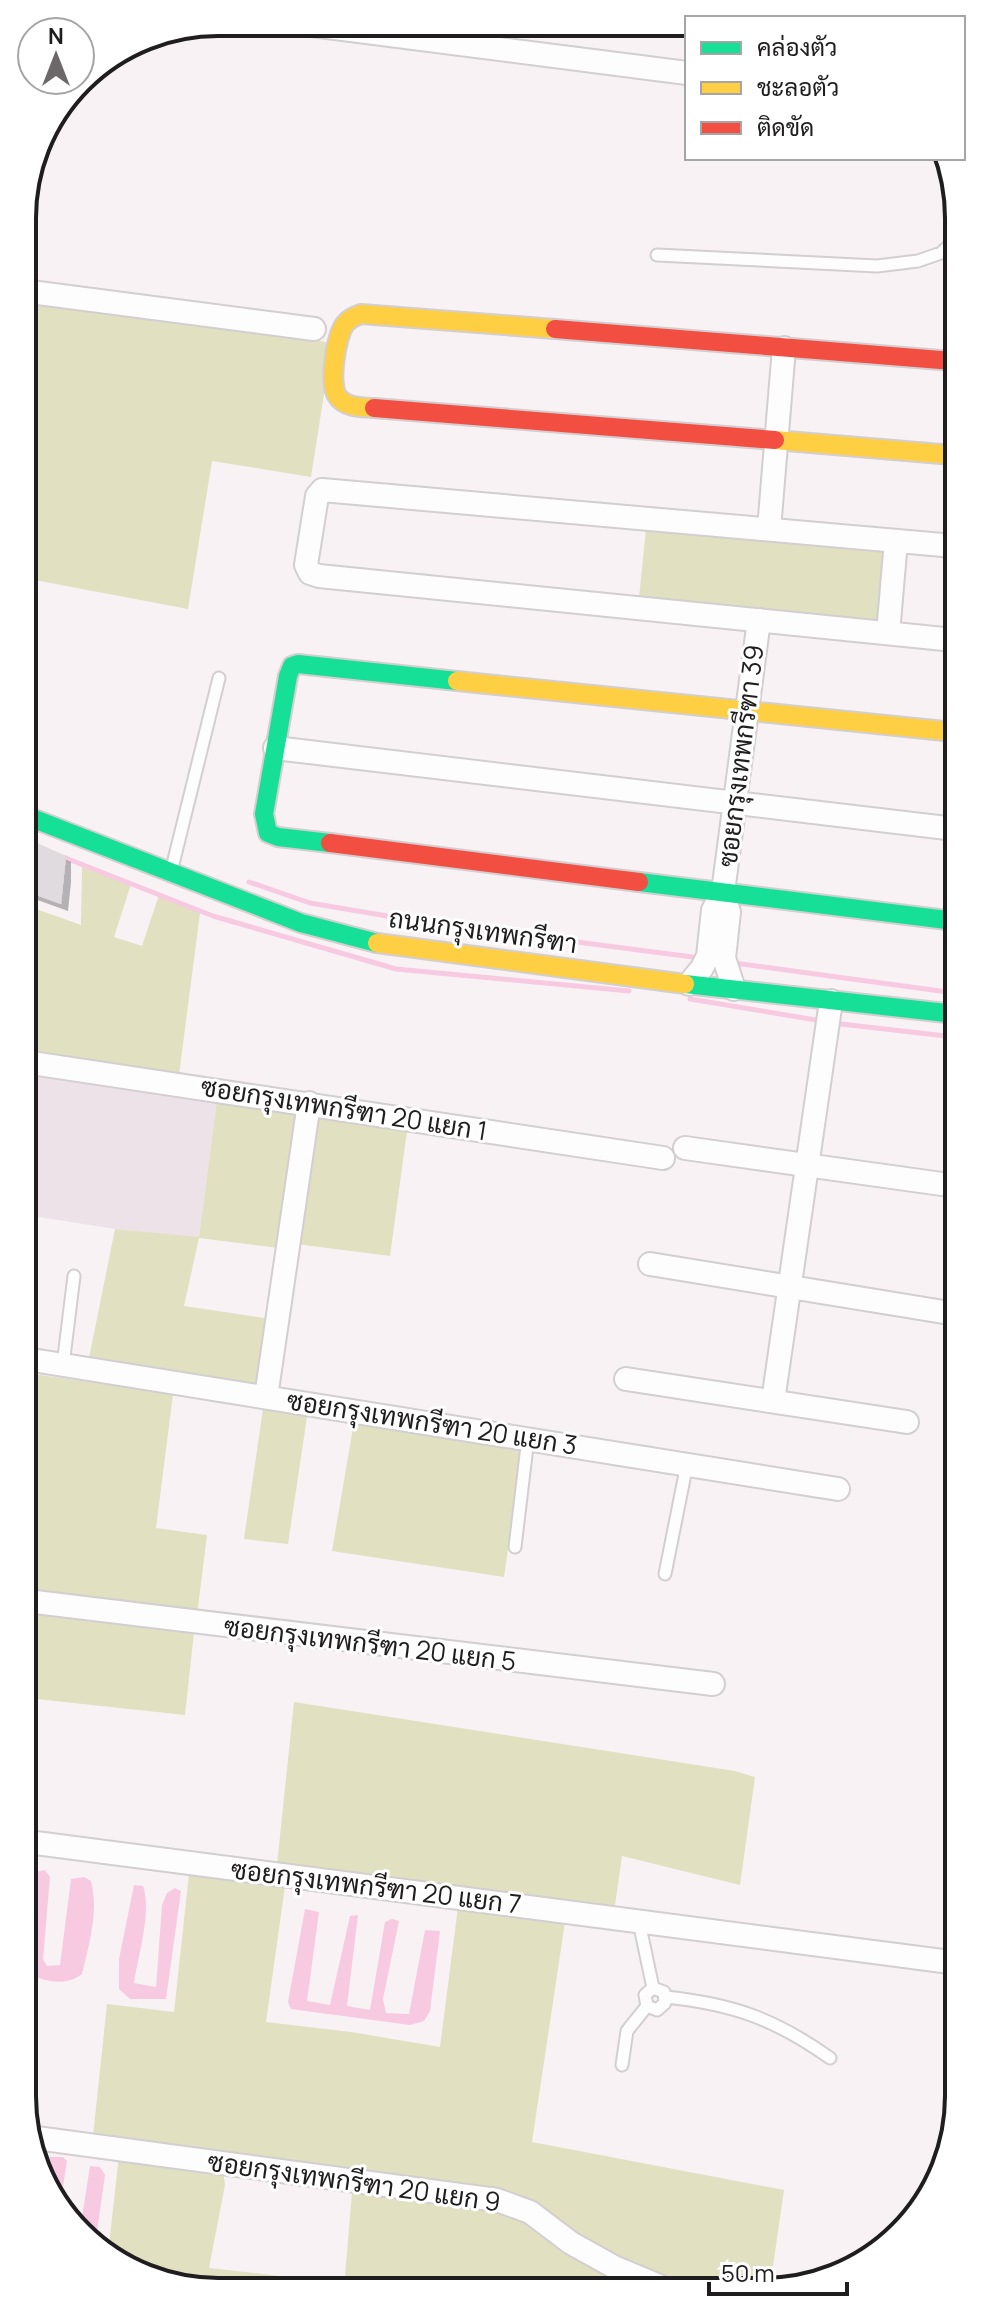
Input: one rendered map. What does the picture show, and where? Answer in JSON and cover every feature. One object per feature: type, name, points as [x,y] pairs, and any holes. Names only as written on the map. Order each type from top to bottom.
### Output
[{"type":"street","points":[[398,36],[685,73]]},
{"type":"street","points":[[36,293],[314,329]]},
{"type":"street","points":[[945,360],[361,314],[349,319],[342,328],[333,390],[341,402],[354,406],[945,454]]},
{"type":"street","points":[[769,529],[784,348]]},
{"type":"street","points":[[945,545],[322,490],[317,496],[306,565],[310,573],[319,576],[945,639]]},
{"type":"street","points":[[888,633],[896,541]]},
{"type":"street","name":"ซอยกรุงเทพกรีฑา 39","points":[[689,984],[708,956],[713,910],[723,892],[759,620]]},
{"type":"street","points":[[945,731],[298,664],[292,666],[288,676],[264,814],[268,833],[278,837],[945,920]]},
{"type":"street","points":[[275,748],[945,828]]},
{"type":"street","name":"ถนนกรุงเทพกรีฑา","points":[[36,820],[301,923],[377,943],[734,989],[830,1007],[945,1013]]},
{"type":"street","name":"ซอยกรุงเทพกรีฑา 39","points":[[723,892],[729,912],[724,958],[734,989]]},
{"type":"street","points":[[773,1401],[830,1007]]},
{"type":"street","name":"ซอยกรุงเทพกรีฑา 20 แยก 1","points":[[36,1064],[663,1158]]},
{"type":"street","points":[[266,1397],[309,1103]]},
{"type":"street","points":[[685,1148],[945,1184]]},
{"type":"street","points":[[650,1264],[945,1312]]},
{"type":"street","name":"ซอยกรุงเทพกรีฑา 20 แยก 3","points":[[36,1361],[838,1489]]},
{"type":"street","points":[[626,1379],[907,1422]]},
{"type":"street","name":"ซอยกรุงเทพกรีฑา 20 แยก 5","points":[[36,1602],[713,1684]]},
{"type":"street","name":"ซอยกรุงเทพกรีฑา 20 แยก 7","points":[[36,1843],[945,1961]]},
{"type":"street","name":"ซอยกรุงเทพกรีฑา 20 แยก 9","points":[[41,2139],[497,2200],[530,2212],[571,2243],[640,2278]]},
{"type":"lane","points":[[657,255],[877,266],[918,261],[945,249]]},
{"type":"lane","points":[[171,873],[219,678]]},
{"type":"lane","points":[[63,1365],[74,1276]]},
{"type":"lane","points":[[515,1547],[528,1438]]},
{"type":"lane","points":[[665,1574],[687,1464]]},
{"type":"lane","points":[[639,1922],[653,1988]]},
{"type":"lane","points":[[647,2006],[657,2010],[665,2003],[664,1992],[653,1988]]},
{"type":"lane","points":[[622,2065],[627,2031],[647,2006],[645,1995],[653,1988]]},
{"type":"lane","points":[[666,1997],[713,2002],[762,2018],[830,2058]]},
{"type":"shaded area","points":[[36,1073],[217,1100],[199,1238],[36,1217]]},
{"type":"shaded area","points":[[45,1870],[50,1877],[43,1959],[47,1966],[60,1965],[71,1879],[84,1877],[91,1881],[94,1916],[82,1974],[76,1978],[63,1982],[36,1977],[36,1872]]},
{"type":"shaded area","points":[[134,1885],[143,1886],[146,1908],[134,1983],[156,1987],[162,1905],[167,1893],[175,1888],[181,1891],[166,1999],[130,1999],[119,1989],[119,1959]]},
{"type":"shaded area","points":[[305,1909],[319,1912],[307,2001],[330,2005],[350,1916],[358,1915],[347,2006],[370,2010],[385,1922],[392,1919],[399,1921],[383,1999],[386,2013],[409,2014],[425,1930],[440,1931],[430,2011],[424,2021],[410,2025],[291,2009],[288,2002]]},
{"type":"shaded area","points":[[50,2157],[63,2157],[67,2161],[62,2190],[60,2187],[49,2162]]},
{"type":"shaded area","points":[[90,2166],[100,2167],[105,2175],[97,2232],[82,2217]]},
{"type":"green space","points":[[36,302],[227,325],[332,343],[311,477],[212,461],[188,609],[36,580]]},
{"type":"green space","points":[[646,529],[888,552],[881,620],[639,598]]},
{"type":"green space","points":[[82,862],[131,884],[114,937],[142,946],[159,895],[200,913],[179,1075],[36,1055],[36,909],[81,925]]},
{"type":"green space","points":[[217,1100],[302,1113],[279,1248],[199,1238],[184,1306],[271,1319],[260,1384],[88,1363],[115,1229],[199,1237]]},
{"type":"green space","points":[[313,1118],[407,1131],[390,1256],[296,1244]]},
{"type":"green space","points":[[36,1374],[173,1394],[156,1528],[207,1535],[197,1615],[36,1594]]},
{"type":"green space","points":[[264,1402],[308,1410],[288,1544],[244,1539]]},
{"type":"green space","points":[[355,1416],[523,1442],[504,1577],[332,1551]]},
{"type":"green space","points":[[36,1610],[194,1632],[185,1715],[36,1699]]},
{"type":"green space","points":[[294,1702],[735,1771],[755,1777],[740,1885],[622,1856],[614,1912],[277,1865]]},
{"type":"green space","points":[[189,1874],[285,1886],[266,2022],[440,2047],[458,1907],[565,1922],[532,2142],[784,2190],[773,2266],[752,2278],[655,2278],[596,2248],[523,2199],[427,2179],[93,2136],[107,2004],[174,2012]]},
{"type":"green space","points":[[119,2156],[223,2171],[225,2185],[209,2268],[298,2278],[182,2275],[137,2259],[109,2241]]},
{"type":"green space","points":[[352,2192],[503,2209],[618,2278],[345,2278]]},
{"type":"building","points":[[36,842],[66,856],[61,904],[36,895]]},
{"type":"waterway","points":[[63,857],[213,916],[396,969],[629,991]]},
{"type":"waterway","points":[[249,882],[310,903],[417,921],[700,958]]},
{"type":"waterway","points":[[734,963],[945,992]]},
{"type":"waterway","points":[[690,999],[822,1021]]},
{"type":"waterway","points":[[832,1023],[945,1036]]},
{"type":"traffic: fast","points":[[330,843],[268,833],[264,814],[292,666],[298,664],[457,681]]},
{"type":"traffic: fast","points":[[36,820],[301,923],[377,943]]},
{"type":"traffic: fast","points":[[639,882],[945,920]]},
{"type":"traffic: fast","points":[[685,984],[945,1013]]},
{"type":"traffic: slow","points":[[374,408],[345,403],[335,391],[334,360],[342,330],[350,319],[361,314],[555,329]]},
{"type":"traffic: slow","points":[[775,440],[945,454]]},
{"type":"traffic: slow","points":[[457,681],[945,731]]},
{"type":"traffic: slow","points":[[377,943],[685,984]]},
{"type":"traffic: jam","points":[[555,329],[945,360]]},
{"type":"traffic: jam","points":[[374,408],[775,440]]},
{"type":"traffic: jam","points":[[330,843],[639,882]]}]
